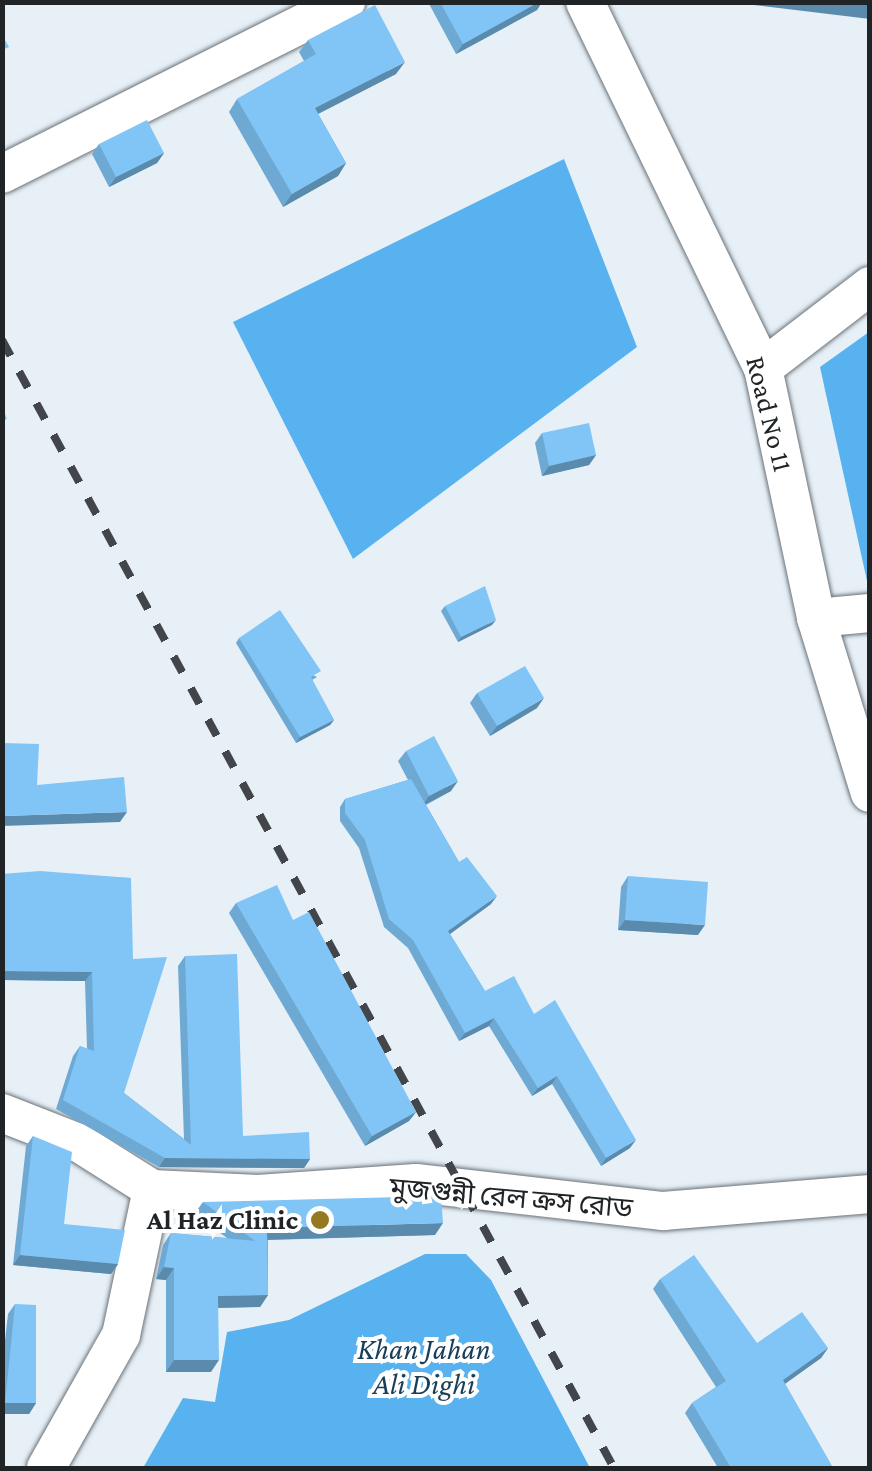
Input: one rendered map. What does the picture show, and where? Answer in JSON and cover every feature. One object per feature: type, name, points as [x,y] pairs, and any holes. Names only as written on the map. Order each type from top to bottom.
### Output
[{"type":"street","points":[[2,174],[346,2]]},
{"type":"street","name":"Road No 11","points":[[584,2],[763,368],[816,618],[870,793]]},
{"type":"street","points":[[763,368],[870,286]]},
{"type":"street","points":[[816,618],[870,613]]},
{"type":"street","points":[[2,1113],[80,1142],[152,1189],[121,1335],[46,1468]]},
{"type":"street","name":"মুজগুন্নী রেল ক্রস রোড","points":[[152,1189],[258,1194],[416,1183],[663,1211],[870,1194]]},
{"type":"water","points":[[564,159],[637,347],[353,559],[233,322]]},
{"type":"water","points":[[869,332],[870,590],[820,367]]},
{"type":"water","name":"Khan Jahan Ali Dighi","points":[[425,1254],[466,1254],[491,1280],[590,1468],[143,1468],[183,1398],[215,1402],[227,1332],[289,1320]]},
{"type":"building","points":[[440,2],[539,2],[463,44]]},
{"type":"building","points":[[375,5],[405,62],[315,108],[346,163],[292,194],[237,99],[316,54],[308,40]]},
{"type":"building","points":[[147,120],[164,153],[116,177],[99,144]]},
{"type":"building","points":[[589,423],[596,455],[549,466],[542,433]]},
{"type":"building","points":[[485,586],[496,620],[461,637],[445,606]]},
{"type":"building","points":[[280,610],[321,671],[311,677],[334,720],[300,737],[239,638]]},
{"type":"building","points":[[525,666],[544,698],[497,726],[477,693]]},
{"type":"building","points":[[434,736],[458,781],[429,796],[406,751]]},
{"type":"building","points":[[2,743],[39,744],[37,785],[124,777],[127,812],[2,816]]},
{"type":"building","points":[[411,779],[459,862],[467,857],[497,896],[448,931],[485,991],[514,976],[534,1014],[555,1000],[636,1140],[606,1158],[557,1076],[538,1088],[494,1018],[465,1033],[413,940],[389,919],[365,840],[345,813],[345,799]]},
{"type":"building","points":[[40,871],[131,878],[133,959],[167,957],[124,1093],[191,1145],[185,956],[237,954],[243,1136],[309,1132],[310,1159],[165,1158],[63,1100],[80,1046],[94,1051],[92,972],[2,971],[2,874]]},
{"type":"building","points":[[628,876],[708,882],[705,925],[625,920]]},
{"type":"building","points":[[277,885],[293,920],[309,912],[416,1112],[372,1136],[236,903]]},
{"type":"building","points":[[33,1136],[72,1152],[64,1224],[125,1230],[118,1264],[20,1255]]},
{"type":"building","points":[[441,1196],[443,1223],[267,1228],[268,1295],[218,1296],[219,1360],[174,1360],[174,1268],[164,1267],[171,1233],[255,1241],[203,1202]]},
{"type":"building","points":[[694,1255],[757,1343],[802,1312],[828,1348],[783,1380],[833,1468],[731,1468],[692,1403],[726,1381],[660,1279]]},
{"type":"building","points":[[15,1304],[36,1305],[36,1403],[5,1403]]},
{"type":"railway","points":[[2,340],[614,1468]]},
{"type":"place","name":"Al Haz Clinic","points":[[320,1220]]}]
